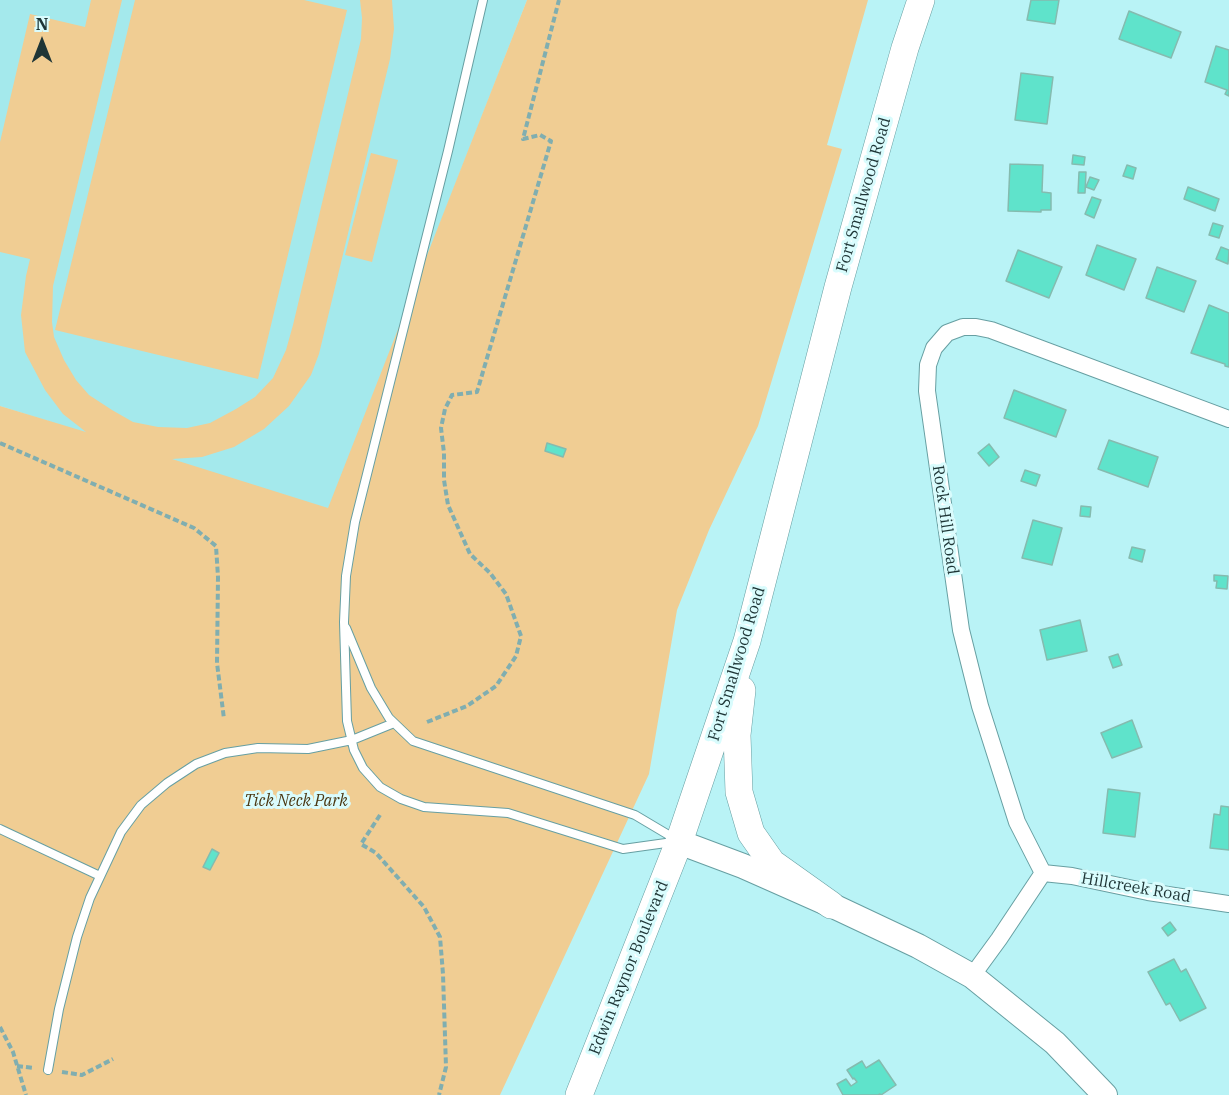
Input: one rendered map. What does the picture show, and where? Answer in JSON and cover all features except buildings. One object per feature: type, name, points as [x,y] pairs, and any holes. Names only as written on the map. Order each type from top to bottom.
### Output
[{"type":"main road","name":"Fort Smallwood Road","points":[[679,842],[747,641],[838,287],[905,48],[921,0]]},
{"type":"main road","points":[[747,641],[737,735],[739,792],[751,833],[771,863],[831,905]]},
{"type":"main road","points":[[679,842],[743,866],[831,905],[918,946],[972,975],[1055,1043],[1105,1095]]},
{"type":"main road","name":"Edwin Raynor Boulevard","points":[[579,1095],[679,842]]},
{"type":"street","name":"Rock Hill Road","points":[[1043,873],[1017,822],[980,706],[961,630],[927,391],[928,365],[934,348],[947,333],[963,327],[991,330],[1229,419]]},
{"type":"street","name":"Hillcreek Road","points":[[1043,873],[1229,904]]},
{"type":"street","points":[[972,975],[1043,873]]},
{"type":"lane","points":[[483,0],[448,151],[355,522],[346,576],[344,622],[348,721],[354,750],[363,768],[380,787],[401,800],[424,807],[508,813],[623,849],[679,842]]},
{"type":"lane","points":[[344,622],[371,688],[389,718],[413,741],[635,815],[679,842]]},
{"type":"lane","points":[[48,1070],[58,1010],[90,898],[121,832],[141,806],[167,783],[196,764],[230,752],[258,748],[308,749],[352,740],[394,723]]},
{"type":"lane","points":[[0,829],[100,876]]},
{"type":"path","points":[[427,722],[466,706],[496,686],[516,656],[521,636],[506,594],[490,573],[470,554],[448,505],[441,428],[445,409],[452,395],[477,392],[550,141],[540,135],[523,139],[559,0]]},
{"type":"path","points":[[0,443],[194,528],[216,546],[217,663],[224,719]]},
{"type":"path","points":[[380,815],[361,844],[376,853],[424,907],[440,937],[446,1066],[439,1095]]},
{"type":"path","points":[[0,1027],[13,1052],[26,1095]]},
{"type":"shaded area","points":[[0,0],[527,0],[329,509],[0,406]]},
{"type":"green space","name":"Tick Neck Park","points":[[91,0],[122,0],[53,286],[54,337],[76,380],[89,395],[133,422],[158,427],[187,428],[210,423],[236,409],[255,397],[273,378],[286,350],[293,325],[361,39],[360,0],[392,0],[394,29],[390,59],[319,354],[311,375],[289,406],[264,429],[234,447],[202,457],[172,459],[328,508],[527,0],[868,0],[827,145],[842,149],[758,426],[709,530],[677,610],[649,774],[500,1095],[0,1095],[0,406],[86,432],[63,414],[45,390],[25,352],[21,315],[30,259],[0,252],[0,142],[30,14],[85,27]]},
{"type":"green space","points":[[135,0],[304,0],[347,10],[258,379],[55,330]]},
{"type":"green space","points":[[371,153],[398,160],[372,262],[345,255]]}]
